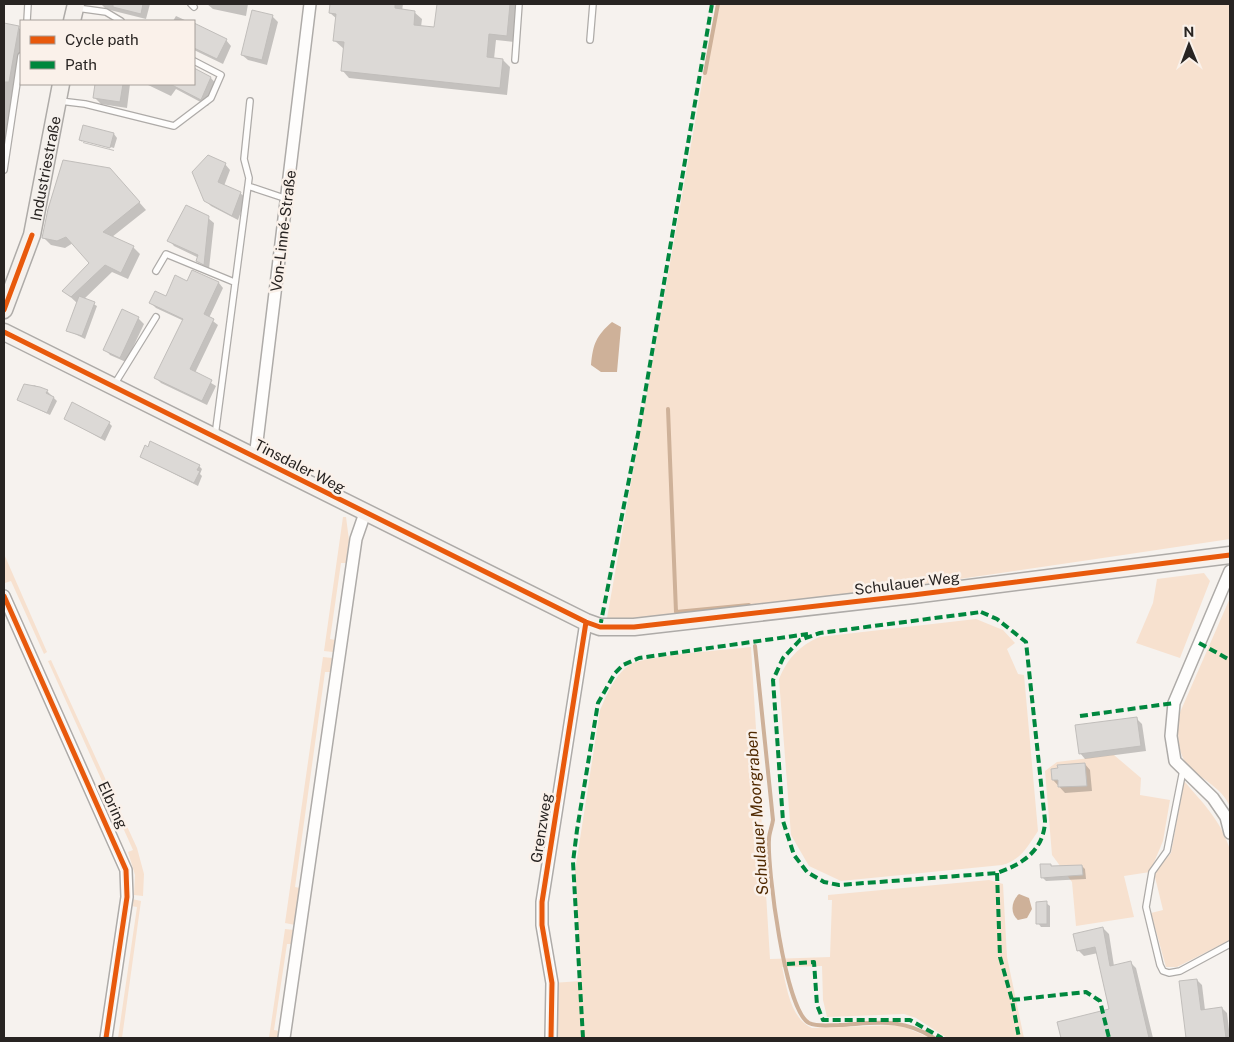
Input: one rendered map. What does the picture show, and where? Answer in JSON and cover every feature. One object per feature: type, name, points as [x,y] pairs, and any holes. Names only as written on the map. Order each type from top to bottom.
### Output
[{"type":"street","name":"Von-Linné-Straße","points":[[256,458],[310,4]]},
{"type":"street","name":"Industriestraße","points":[[4,310],[32,235],[61,85]]},
{"type":"street","name":"Tinsdaler Weg","points":[[4,332],[586,622]]},
{"type":"street","points":[[284,1038],[356,539],[365,513]]},
{"type":"street","name":"Schulauer Weg","points":[[586,622],[600,627],[634,627],[913,595],[1230,555]]},
{"type":"street","points":[[1230,571],[1174,703],[1171,736],[1175,761],[1213,798],[1226,817],[1230,833]]},
{"type":"street","name":"Elbring","points":[[4,596],[126,870],[127,897],[106,1038]]},
{"type":"street","name":"Grenzweg","points":[[551,1038],[552,984],[542,925],[542,902],[586,622]]},
{"type":"lane","points":[[26,20],[28,4]]},
{"type":"lane","points":[[514,60],[519,4]]},
{"type":"lane","points":[[590,40],[593,4]]},
{"type":"lane","points":[[74,11],[106,12],[120,20]]},
{"type":"lane","points":[[58,100],[84,104],[174,126],[211,98],[221,75],[195,62]]},
{"type":"lane","points":[[4,170],[20,63]]},
{"type":"lane","points":[[215,438],[249,178],[244,159],[250,101]]},
{"type":"lane","points":[[248,186],[287,200]]},
{"type":"lane","points":[[156,271],[166,254],[234,282]]},
{"type":"lane","points":[[113,387],[156,317]]},
{"type":"lane","points":[[1183,770],[1167,851],[1152,872],[1146,907],[1160,965],[1164,971],[1175,973],[1230,944]]},
{"type":"shaded area","points":[[716,4],[1230,4],[1230,539],[770,604],[616,620],[607,618]]},
{"type":"shaded area","points":[[612,322],[621,327],[617,372],[601,372],[591,365],[593,351],[599,336]]},
{"type":"shaded area","points":[[343,517],[346,517],[349,540],[346,563],[341,563],[330,639],[335,640],[333,652],[324,651]]},
{"type":"shaded area","points":[[4,554],[47,652],[44,654],[11,581],[5,583]]},
{"type":"shaded area","points":[[1204,573],[1210,581],[1180,658],[1136,643],[1153,603],[1157,579]]},
{"type":"shaded area","points":[[1230,598],[1230,807],[1220,792],[1193,771],[1184,760],[1179,744],[1178,717]]},
{"type":"shaded area","points":[[976,619],[1003,630],[1015,643],[1007,649],[1018,674],[1024,675],[1038,831],[1031,842],[1014,860],[1002,865],[841,881],[809,866],[791,835],[779,679],[786,665],[799,649],[819,637]]},
{"type":"shaded area","points":[[751,647],[770,959],[830,957],[832,900],[828,900],[828,895],[989,880],[1003,884],[1007,957],[1024,1038],[947,1038],[916,1018],[904,1014],[827,1017],[823,1000],[822,966],[782,967],[794,1010],[812,1028],[900,1025],[930,1038],[551,1038],[552,983],[581,981],[575,871],[600,710],[608,692],[624,669],[638,661]]},
{"type":"shaded area","points":[[323,657],[332,658],[331,672],[325,672],[295,887],[300,888],[295,925],[285,923]]},
{"type":"shaded area","points":[[51,660],[137,848],[144,874],[143,896],[134,895],[135,875],[128,852],[133,850],[48,661]]},
{"type":"shaded area","points":[[1114,755],[1141,778],[1140,795],[1170,800],[1163,841],[1150,872],[1124,876],[1134,917],[1076,926],[1072,882],[1052,855],[1045,771],[1057,762]]},
{"type":"shaded area","points":[[1184,781],[1217,822],[1230,850],[1230,940],[1177,967],[1166,967],[1151,913],[1163,910],[1154,873],[1171,853]]},
{"type":"shaded area","points":[[1019,894],[1029,898],[1032,909],[1027,918],[1018,920],[1012,907],[1014,900]]},
{"type":"shaded area","points":[[132,899],[141,901],[122,1038],[118,1038],[137,907],[131,906]]},
{"type":"shaded area","points":[[285,929],[294,930],[292,944],[287,944],[274,1030],[280,1031],[279,1038],[269,1038]]},
{"type":"building","points":[[113,4],[143,4],[141,14],[113,7]]},
{"type":"building","points":[[330,4],[395,4],[395,8],[415,11],[414,25],[434,27],[437,4],[510,4],[507,36],[489,34],[487,57],[503,59],[500,88],[341,71],[344,42],[333,41],[336,14],[329,13]]},
{"type":"building","points":[[252,10],[273,15],[262,60],[241,55]]},
{"type":"building","points":[[4,23],[19,26],[9,82],[4,82]]},
{"type":"building","points":[[195,23],[227,39],[217,59],[195,48]]},
{"type":"building","points":[[195,69],[211,77],[201,100],[172,85],[195,85]]},
{"type":"building","points":[[95,85],[123,85],[120,102],[93,98]]},
{"type":"building","points":[[83,125],[114,133],[110,148],[79,140]]},
{"type":"building","points":[[208,155],[226,163],[218,182],[241,192],[232,216],[204,201],[192,172]]},
{"type":"building","points":[[63,160],[110,168],[140,202],[103,232],[134,246],[121,273],[105,265],[71,297],[62,291],[89,263],[66,237],[57,241],[42,238],[48,209]]},
{"type":"building","points":[[186,205],[209,216],[204,265],[196,261],[198,255],[167,241]]},
{"type":"building","points":[[192,270],[219,282],[204,314],[214,319],[190,369],[212,380],[202,401],[154,378],[183,319],[149,303],[155,291],[166,296],[175,275],[187,281]]},
{"type":"building","points":[[79,296],[95,302],[82,336],[66,331]]},
{"type":"building","points":[[122,309],[139,317],[120,358],[103,350]]},
{"type":"building","points":[[24,384],[48,390],[46,393],[54,397],[47,413],[17,400]]},
{"type":"building","points":[[72,402],[110,422],[101,438],[64,419]]},
{"type":"building","points":[[150,441],[200,465],[197,470],[200,471],[194,483],[140,457],[145,445],[148,447]]},
{"type":"building","points":[[1137,717],[1141,746],[1079,754],[1075,725]]},
{"type":"building","points":[[1085,763],[1087,786],[1058,787],[1058,780],[1052,780],[1051,769],[1058,768],[1057,765]]},
{"type":"building","points":[[1040,864],[1051,864],[1051,866],[1082,865],[1083,875],[1041,878]]},
{"type":"building","points":[[1047,901],[1047,924],[1036,924],[1036,902]]},
{"type":"building","points":[[1103,927],[1110,966],[1131,961],[1149,1038],[1061,1038],[1057,1022],[1109,1009],[1095,947],[1077,951],[1073,934]]},
{"type":"building","points":[[1197,979],[1201,1010],[1222,1007],[1226,1038],[1186,1038],[1179,981]]},
{"type":"waterway","name":"Schulauer Moorgraben","points":[[705,73],[718,4]]},
{"type":"waterway","name":"Schulauer Moorgraben","points":[[668,409],[676,612],[749,605]]},
{"type":"waterway","name":"Schulauer Moorgraben","points":[[755,646],[773,820],[769,837],[769,854],[774,906],[785,967],[800,1013],[809,1023],[816,1025],[899,1024],[922,1031],[934,1038]]},
{"type":"marked path","points":[[600,627],[638,434],[712,4]]},
{"type":"marked path","points":[[981,612],[997,619],[1026,642],[1045,821],[1044,831],[1036,848],[1023,860],[997,873],[839,885],[824,882],[807,872],[794,855],[783,821],[773,680],[783,658],[800,640],[820,633],[981,612]]},
{"type":"marked path","points":[[583,1038],[573,862],[598,703],[615,673],[623,665],[639,658],[808,634]]},
{"type":"marked path","points":[[1199,643],[1230,660]]},
{"type":"marked path","points":[[1080,716],[1174,703]]},
{"type":"marked path","points":[[997,873],[1000,957],[1012,1000],[1019,1038]]},
{"type":"marked path","points":[[787,964],[814,962],[817,1005],[823,1020],[910,1020],[942,1038]]},
{"type":"marked path","points":[[1012,1000],[1086,992],[1100,1001],[1109,1038]]},
{"type":"cycle path","points":[[4,310],[32,235]]},
{"type":"cycle path","points":[[4,332],[586,622],[600,627],[634,627],[913,595],[1230,555]]},
{"type":"cycle path","points":[[4,596],[126,870],[127,897],[106,1038]]},
{"type":"cycle path","points":[[551,1038],[552,983],[542,925],[542,902],[586,622]]}]
